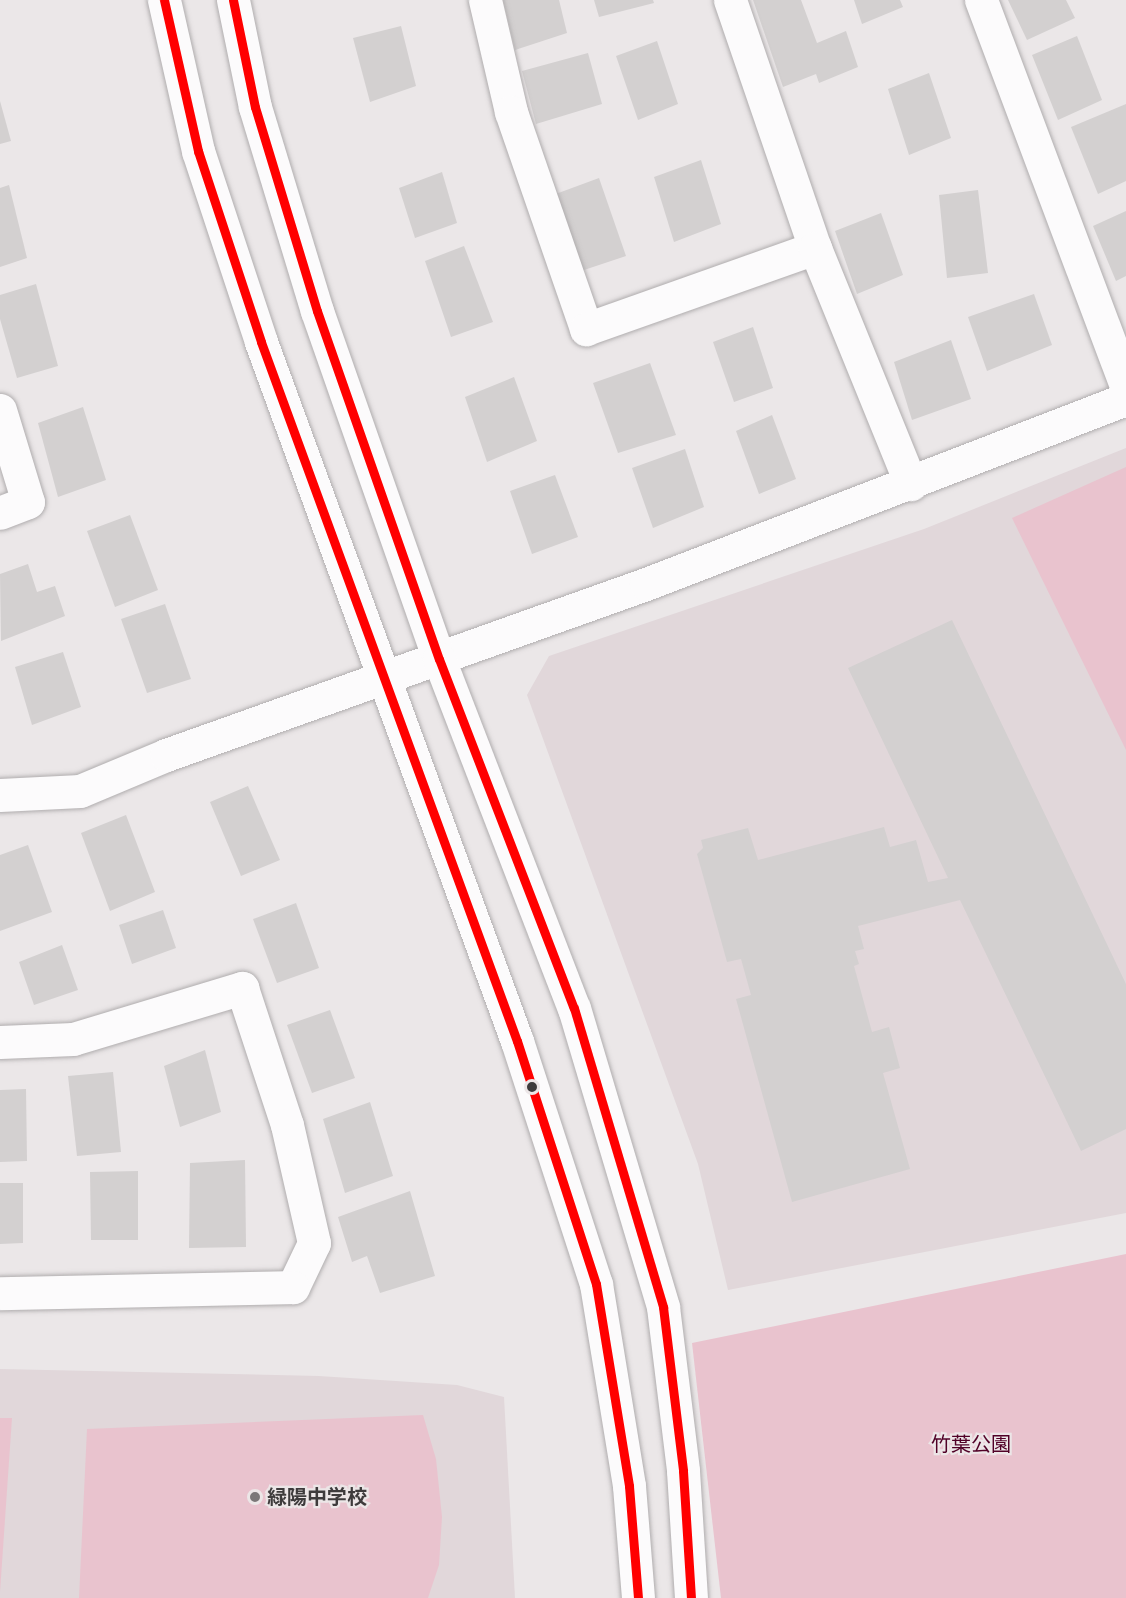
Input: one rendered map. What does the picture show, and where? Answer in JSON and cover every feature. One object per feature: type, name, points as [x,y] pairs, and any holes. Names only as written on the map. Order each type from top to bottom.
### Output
[{"type":"street","points":[[164,0],[198,151],[261,342],[387,678],[517,1041],[596,1284],[629,1486],[638,1598]]},
{"type":"street","points":[[233,0],[255,107],[317,311],[439,659],[574,1008],[663,1307],[682,1460],[691,1598]]},
{"type":"street","points":[[484,0],[511,112],[586,330],[815,248]]},
{"type":"street","points":[[730,0],[815,248],[910,484]]},
{"type":"street","points":[[981,0],[1126,386]]},
{"type":"street","points":[[0,795],[80,791],[166,755],[387,678],[910,484],[1126,399]]},
{"type":"street","points":[[0,410],[28,502],[0,513]]},
{"type":"street","points":[[0,1042],[73,1039],[242,988],[287,1125],[314,1243],[293,1287],[0,1293]]},
{"type":"shaded area","points":[[1126,448],[1126,1213],[728,1290],[698,1164],[527,695],[549,656],[924,529]]},
{"type":"shaded area","name":"緑陽中学校","points":[[0,1369],[319,1376],[457,1385],[504,1397],[515,1598],[0,1598]]},
{"type":"green space","points":[[1126,467],[1126,750],[1012,518]]},
{"type":"green space","name":"竹葉公園","points":[[1126,1254],[1126,1598],[721,1598],[692,1343]]},
{"type":"green space","points":[[423,1415],[436,1459],[442,1517],[439,1565],[428,1598],[79,1598],[87,1429]]},
{"type":"green space","points":[[0,1418],[12,1418],[0,1592]]},
{"type":"building","points":[[503,0],[559,0],[567,33],[515,50]]},
{"type":"building","points":[[594,0],[653,0],[654,3],[599,17]]},
{"type":"building","points":[[753,0],[801,0],[817,43],[846,31],[858,67],[819,83],[816,74],[783,87]]},
{"type":"building","points":[[854,0],[900,0],[903,7],[862,24]]},
{"type":"building","points":[[1008,0],[1066,0],[1075,18],[1027,40]]},
{"type":"building","points":[[401,26],[416,86],[370,102],[353,38]]},
{"type":"building","points":[[1077,36],[1102,100],[1058,120],[1032,55]]},
{"type":"building","points":[[657,41],[678,104],[638,120],[616,56]]},
{"type":"building","points":[[588,53],[602,104],[536,124],[522,71]]},
{"type":"building","points":[[929,73],[951,138],[909,155],[888,89]]},
{"type":"building","points":[[0,101],[11,141],[0,144]]},
{"type":"building","points":[[1126,104],[1126,181],[1098,194],[1071,127]]},
{"type":"building","points":[[701,160],[721,224],[674,242],[654,177]]},
{"type":"building","points":[[442,172],[457,223],[415,238],[399,188]]},
{"type":"building","points":[[599,178],[626,256],[578,272],[553,195]]},
{"type":"building","points":[[9,185],[27,258],[0,267],[0,188]]},
{"type":"building","points":[[978,190],[988,273],[947,278],[939,195]]},
{"type":"building","points":[[1126,211],[1126,276],[1116,281],[1093,226]]},
{"type":"building","points":[[881,213],[903,275],[857,294],[835,231]]},
{"type":"building","points":[[464,246],[493,322],[451,337],[425,261]]},
{"type":"building","points":[[36,284],[58,366],[17,378],[0,319],[0,295]]},
{"type":"building","points":[[1034,294],[1052,345],[987,371],[968,317]]},
{"type":"building","points":[[753,327],[773,388],[734,402],[713,342]]},
{"type":"building","points":[[951,340],[971,399],[912,420],[894,362]]},
{"type":"building","points":[[650,363],[676,435],[618,453],[593,383]]},
{"type":"building","points":[[514,377],[537,441],[487,462],[465,397]]},
{"type":"building","points":[[83,407],[106,480],[58,497],[38,423]]},
{"type":"building","points":[[772,415],[796,479],[759,494],[736,431]]},
{"type":"building","points":[[685,449],[704,507],[653,528],[632,468]]},
{"type":"building","points":[[555,475],[578,537],[532,554],[510,491]]},
{"type":"building","points":[[130,515],[158,590],[115,607],[87,531]]},
{"type":"building","points":[[28,564],[37,592],[55,586],[65,616],[1,641],[0,574]]},
{"type":"building","points":[[165,604],[191,679],[147,693],[121,619]]},
{"type":"building","points":[[952,620],[1126,984],[1126,1129],[1081,1151],[960,900],[858,926],[864,949],[855,951],[859,964],[854,966],[872,1032],[889,1027],[900,1068],[883,1073],[910,1169],[792,1202],[736,999],[751,995],[741,959],[727,962],[697,854],[703,848],[701,840],[748,828],[758,860],[884,827],[890,847],[916,840],[928,882],[948,878],[848,668]]},
{"type":"building","points":[[63,652],[81,707],[32,725],[15,667]]},
{"type":"building","points":[[248,786],[280,860],[241,876],[210,802]]},
{"type":"building","points":[[126,815],[155,892],[110,911],[81,833]]},
{"type":"building","points":[[28,845],[52,912],[0,931],[0,855]]},
{"type":"building","points":[[296,903],[319,968],[277,983],[253,919]]},
{"type":"building","points":[[163,910],[176,948],[132,964],[119,925]]},
{"type":"building","points":[[62,945],[78,990],[34,1005],[19,962]]},
{"type":"building","points":[[330,1010],[355,1078],[312,1093],[287,1025]]},
{"type":"building","points":[[205,1050],[221,1112],[180,1127],[164,1066]]},
{"type":"building","points":[[113,1072],[121,1152],[77,1156],[68,1076]]},
{"type":"building","points":[[26,1089],[27,1161],[0,1162],[0,1090]]},
{"type":"building","points":[[370,1102],[393,1176],[345,1193],[323,1119]]},
{"type":"building","points":[[245,1160],[246,1247],[189,1248],[190,1163]]},
{"type":"building","points":[[138,1171],[138,1240],[91,1240],[90,1172]]},
{"type":"building","points":[[0,1183],[23,1183],[23,1243],[0,1244]]},
{"type":"building","points":[[410,1191],[435,1276],[380,1293],[367,1256],[352,1262],[338,1217]]},
{"type":"transit line","points":[[164,0],[198,151],[261,342],[517,1041],[596,1284],[629,1486],[638,1598]]},
{"type":"transit line","points":[[233,0],[255,107],[317,311],[439,659],[574,1008],[663,1307],[683,1471],[691,1598]]},
{"type":"place","name":"緑陽中学校","points":[[255,1497]]}]
